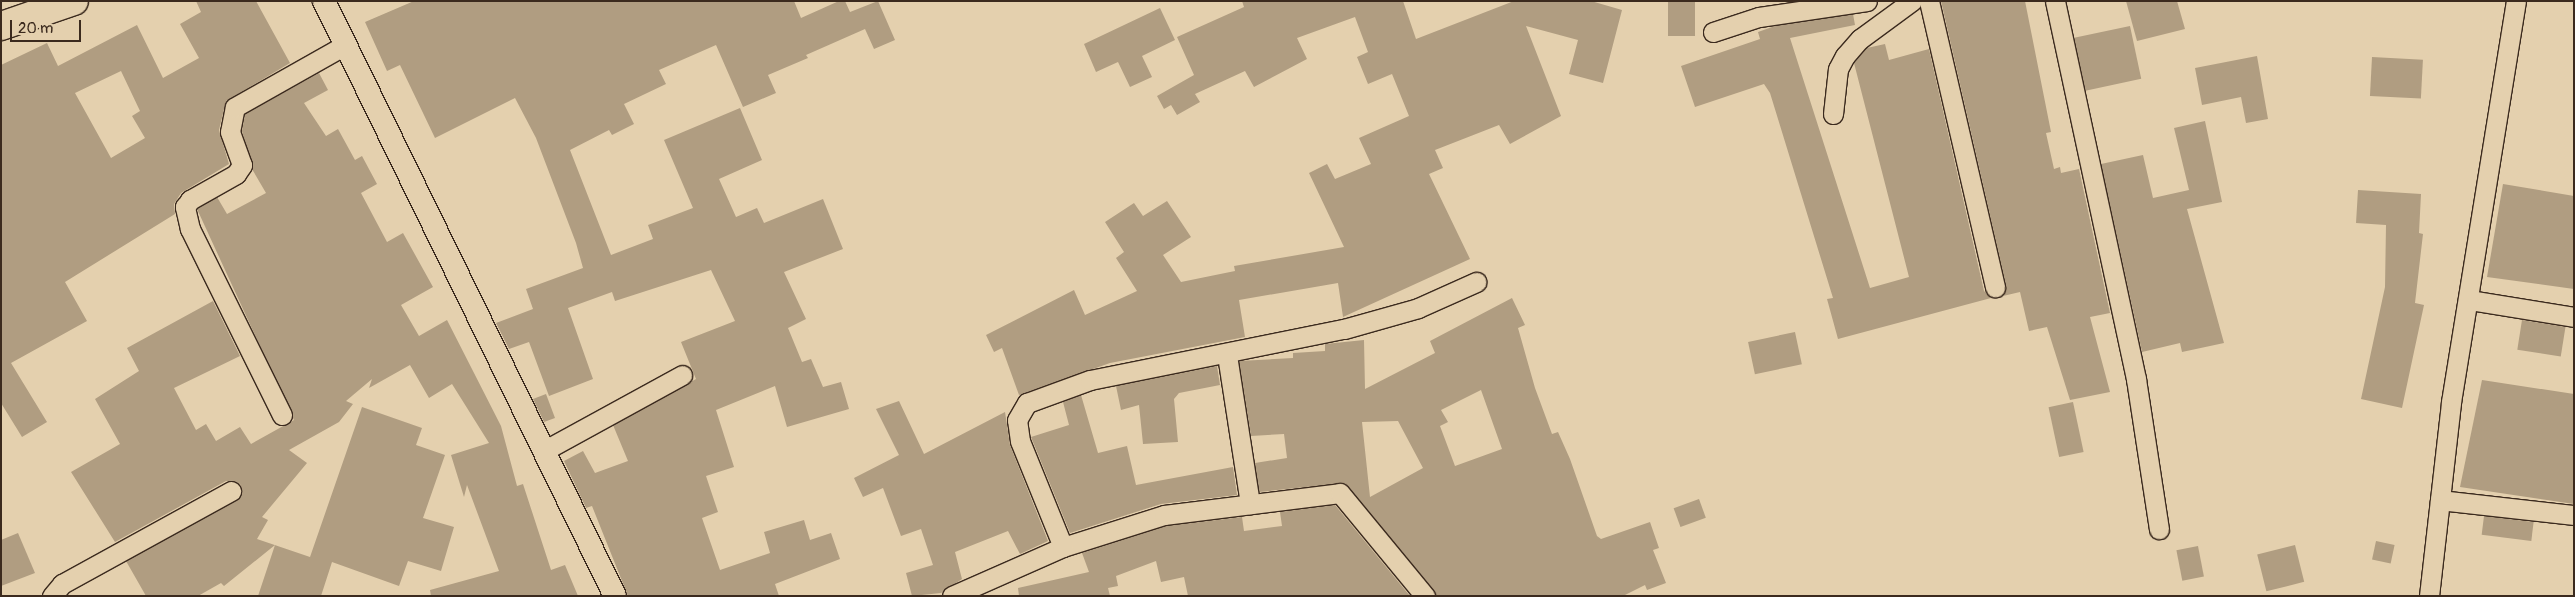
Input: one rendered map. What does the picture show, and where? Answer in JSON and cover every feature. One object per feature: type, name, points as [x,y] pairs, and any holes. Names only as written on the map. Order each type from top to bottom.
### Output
[{"type":"highway","points":[[1,26],[74,1]]},
{"type":"street","points":[[324,1],[547,449],[615,596]]},
{"type":"street","points":[[1713,32],[1759,17],[1867,1]]},
{"type":"street","points":[[1833,114],[1838,69],[1845,56],[1860,39],[1912,1]]},
{"type":"street","points":[[1929,1],[1995,288]]},
{"type":"street","points":[[2055,1],[2136,379],[2159,530]]},
{"type":"street","points":[[2429,596],[2440,500],[2469,300],[2516,1]]},
{"type":"street","points":[[282,415],[190,229],[185,207],[190,200],[236,174],[242,165],[230,132],[236,108],[346,45]]},
{"type":"street","points":[[1063,548],[1020,442],[1017,420],[1027,403],[1090,380],[1227,355],[1418,308],[1476,282]]},
{"type":"street","points":[[2469,300],[2574,317]]},
{"type":"street","points":[[1227,355],[1250,504]]},
{"type":"street","points":[[547,449],[682,375]]},
{"type":"street","points":[[52,596],[62,584],[231,491]]},
{"type":"street","points":[[952,596],[976,591],[1063,548],[1164,515],[1340,493],[1425,596]]},
{"type":"street","points":[[2440,500],[2574,515]]},
{"type":"building","points":[[196,1],[256,1],[290,63],[226,101],[219,130],[229,164],[181,193],[174,204],[175,214],[65,282],[87,321],[11,363],[47,422],[22,437],[1,403],[1,65],[47,43],[58,66],[137,25],[163,78],[199,58],[180,24],[201,12]],"holes":[[[121,71],[140,111],[132,116],[145,138],[111,158],[75,93]]]},
{"type":"building","points":[[414,1],[794,1],[801,18],[839,1],[845,1],[850,12],[878,1],[895,40],[874,49],[865,29],[806,55],[808,58],[768,75],[776,93],[743,107],[716,45],[659,70],[666,84],[624,104],[634,124],[612,135],[609,130],[570,150],[611,255],[653,239],[648,225],[693,208],[664,140],[740,108],[762,160],[719,179],[736,217],[757,208],[764,223],[823,199],[843,249],[784,272],[806,319],[788,328],[802,362],[811,359],[823,387],[841,382],[849,409],[787,427],[775,386],[716,410],[734,467],[706,476],[718,512],[702,518],[720,570],[770,553],[764,532],[804,520],[810,540],[831,533],[840,559],[775,584],[779,596],[628,596],[592,506],[586,508],[564,461],[583,451],[595,473],[628,461],[613,425],[696,379],[681,342],[735,321],[711,270],[615,301],[612,292],[568,308],[593,379],[549,396],[529,342],[509,349],[496,323],[533,309],[526,289],[583,268],[576,243],[536,138],[515,98],[435,138],[400,65],[387,71],[365,22]]},
{"type":"building","points":[[1242,1],[1403,1],[1416,39],[1514,1],[1591,1],[1622,10],[1603,83],[1569,74],[1578,40],[1526,26],[1561,116],[1510,144],[1499,125],[1435,150],[1443,168],[1429,174],[1470,259],[1343,317],[1338,283],[1239,300],[1245,337],[1110,363],[1019,395],[1002,348],[994,352],[986,335],[1074,290],[1085,315],[1137,291],[1116,258],[1124,252],[1105,222],[1134,203],[1143,216],[1167,201],[1191,237],[1163,255],[1181,282],[1235,271],[1234,266],[1344,247],[1309,173],[1327,164],[1335,179],[1371,164],[1359,138],[1409,116],[1392,74],[1368,84],[1357,57],[1368,52],[1355,17],[1297,38],[1307,59],[1254,87],[1245,71],[1195,94],[1200,102],[1177,115],[1171,105],[1164,109],[1157,96],[1194,75],[1177,37],[1244,7]]},
{"type":"building","points":[[1668,1],[1695,1],[1695,36],[1668,36]]},
{"type":"building","points":[[1941,1],[2025,1],[2051,132],[2046,133],[2054,169],[2060,167],[2061,173],[2079,169],[2110,313],[2090,317],[2110,392],[2070,400],[2047,327],[2029,331],[2020,292],[2003,296],[2006,285]]},
{"type":"building","points":[[2126,1],[2177,1],[2185,29],[2137,41]]},
{"type":"building","points":[[1160,8],[1175,40],[1142,56],[1152,77],[1130,87],[1118,62],[1096,72],[1084,44]]},
{"type":"building","points":[[1853,14],[1855,25],[1790,38],[1870,288],[1909,277],[1854,63],[1867,48],[1885,44],[1889,60],[1929,49],[1984,291],[1991,298],[1838,339],[1827,299],[1833,298],[1770,93],[1764,84],[1695,107],[1681,66],[1760,39],[1758,32],[1775,26]]},
{"type":"building","points":[[2130,26],[2141,79],[2085,91],[2074,38]]},
{"type":"building","points":[[2257,56],[2268,119],[2246,123],[2241,97],[2202,105],[2195,68]]},
{"type":"building","points":[[2372,57],[2423,60],[2421,99],[2370,96]]},
{"type":"building","points":[[319,73],[328,90],[304,103],[326,136],[338,129],[355,160],[362,156],[377,184],[361,193],[387,242],[403,233],[433,287],[401,305],[419,336],[447,320],[501,426],[517,486],[523,484],[551,570],[565,565],[578,596],[431,596],[430,590],[499,571],[467,485],[464,497],[451,455],[489,443],[452,384],[429,398],[410,365],[369,388],[372,379],[346,401],[353,404],[339,422],[289,450],[307,463],[262,517],[268,520],[257,539],[275,545],[224,586],[221,583],[198,596],[146,596],[126,561],[236,501],[241,485],[226,481],[115,542],[71,472],[120,444],[95,399],[139,371],[127,348],[213,301],[240,356],[174,388],[196,430],[206,424],[216,441],[240,427],[251,444],[294,420],[197,209],[217,197],[227,214],[266,193],[252,169],[242,131],[245,114]]},
{"type":"building","points":[[2205,121],[2222,202],[2187,209],[2224,343],[2182,352],[2180,343],[2142,352],[2101,164],[2143,155],[2153,198],[2189,190],[2174,128]]},
{"type":"building","points":[[2503,184],[2574,196],[2574,289],[2487,277]]},
{"type":"building","points":[[2358,190],[2421,194],[2419,233],[2423,234],[2415,303],[2424,305],[2402,408],[2361,399],[2385,287],[2386,225],[2356,223]]},
{"type":"building","points":[[1512,298],[1525,325],[1518,328],[1535,388],[1552,434],[1558,432],[1570,459],[1597,536],[1601,539],[1650,522],[1659,548],[1653,550],[1666,583],[1647,590],[1645,585],[1623,596],[1436,596],[1345,483],[1259,492],[1255,463],[1287,458],[1284,434],[1251,436],[1239,361],[1293,358],[1293,353],[1325,351],[1325,344],[1364,340],[1365,389],[1435,353],[1430,341]],"holes":[[[1481,390],[1502,449],[1455,466],[1440,426],[1448,422],[1441,410]],[[1398,421],[1423,468],[1370,497],[1362,422]]]},
{"type":"building","points":[[2522,320],[2565,327],[2561,357],[2517,350]]},
{"type":"building","points":[[1795,332],[1802,364],[1755,374],[1748,342]]},
{"type":"building","points":[[1217,366],[1220,385],[1179,393],[1174,399],[1178,442],[1143,444],[1139,405],[1121,410],[1116,386]]},
{"type":"building","points":[[2482,380],[2574,394],[2574,504],[2460,487]]},
{"type":"building","points":[[546,394],[555,418],[544,422],[533,399]]},
{"type":"building","points":[[1081,395],[1098,453],[1127,446],[1136,485],[1233,467],[1237,495],[1161,504],[1070,533],[1031,437],[1069,425],[1063,402]]},
{"type":"building","points":[[899,401],[924,454],[1005,412],[1010,445],[1048,541],[1020,554],[1008,531],[955,552],[962,579],[941,593],[912,596],[906,573],[933,565],[921,529],[901,536],[883,488],[863,497],[854,478],[899,455],[876,409]]},
{"type":"building","points":[[2073,402],[2084,452],[2059,457],[2049,407]]},
{"type":"building","points":[[362,407],[422,428],[416,445],[445,455],[423,518],[454,527],[441,571],[408,561],[399,586],[332,562],[321,596],[258,596],[275,545],[310,557]]},
{"type":"building","points":[[1699,499],[1706,518],[1680,527],[1674,508]]},
{"type":"building","points":[[1335,505],[1410,596],[1188,596],[1184,577],[1161,582],[1156,561],[1116,576],[1118,586],[1108,588],[1110,596],[1019,596],[1018,588],[1089,572],[1082,553],[1166,526],[1242,517],[1244,531],[1282,526],[1280,512]]},
{"type":"building","points":[[2484,516],[2534,522],[2531,541],[2482,535]]},
{"type":"building","points":[[18,533],[35,573],[1,586],[1,540]]},
{"type":"building","points":[[2376,541],[2395,545],[2391,564],[2372,560]]},
{"type":"building","points":[[2295,545],[2304,582],[2266,591],[2257,554]]},
{"type":"building","points":[[2198,546],[2204,576],[2182,581],[2176,550]]}]
